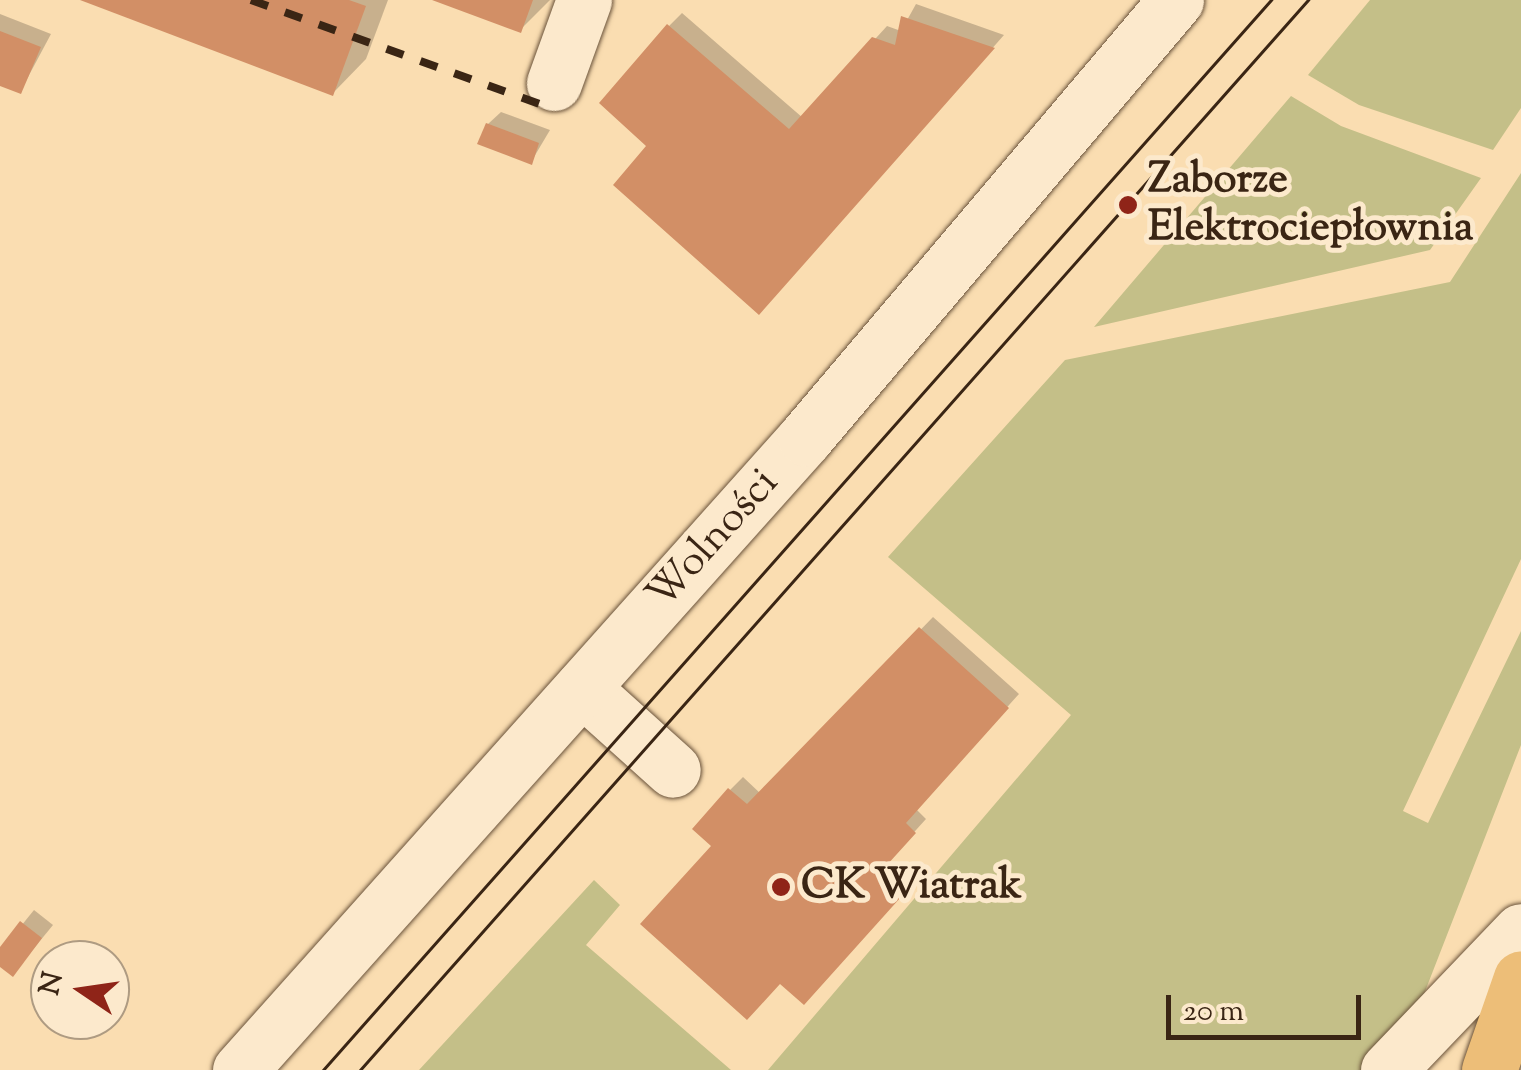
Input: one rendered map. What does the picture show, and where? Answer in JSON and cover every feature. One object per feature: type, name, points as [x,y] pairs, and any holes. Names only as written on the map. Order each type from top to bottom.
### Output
[{"type":"main road","points":[[1489,1070],[1521,978]]},
{"type":"street","points":[[554,83],[584,0]]},
{"type":"street","name":"Wolności","points":[[240,1070],[582,688],[1176,0]]},
{"type":"street","points":[[582,688],[673,770]]},
{"type":"street","points":[[1388,1070],[1521,931]]},
{"type":"shaded area","points":[[1370,0],[1521,0],[1521,108],[1493,150],[1359,105],[1308,75]]},
{"type":"shaded area","points":[[1291,96],[1341,126],[1481,178],[1430,250],[1094,327]]},
{"type":"shaded area","points":[[1521,173],[1521,559],[1403,811],[1428,823],[1521,631],[1521,745],[1424,994],[1362,1070],[768,1070],[1071,715],[888,557],[1065,360],[1450,282]]},
{"type":"shaded area","points":[[594,880],[620,905],[586,945],[731,1070],[419,1070]]},
{"type":"building","points":[[80,0],[349,0],[366,6],[333,96]]},
{"type":"building","points":[[432,0],[533,0],[521,33]]},
{"type":"building","points":[[901,16],[995,48],[759,315],[613,185],[646,146],[599,103],[667,24],[789,129],[872,37],[895,45]]},
{"type":"building","points":[[0,31],[41,47],[21,94],[0,86]]},
{"type":"building","points":[[486,123],[539,143],[532,165],[477,144]]},
{"type":"building","name":"CK Wiatrak","points":[[919,627],[1009,708],[906,823],[916,833],[877,876],[901,897],[804,1005],[780,984],[747,1020],[640,924],[711,846],[692,829],[728,788],[747,804]]},
{"type":"building","points":[[20,921],[42,938],[30,940],[30,954],[13,977],[0,967],[0,947]]},
{"type":"tram line","points":[[323,1070],[1271,0]]},
{"type":"tram line","points":[[360,1070],[1308,0]]},
{"type":"railway","points":[[251,0],[542,105]]},
{"type":"place","name":"Zaborze Elektrociepłownia","points":[[1128,205]]},
{"type":"place","name":"CK Wiatrak","points":[[781,887]]}]
